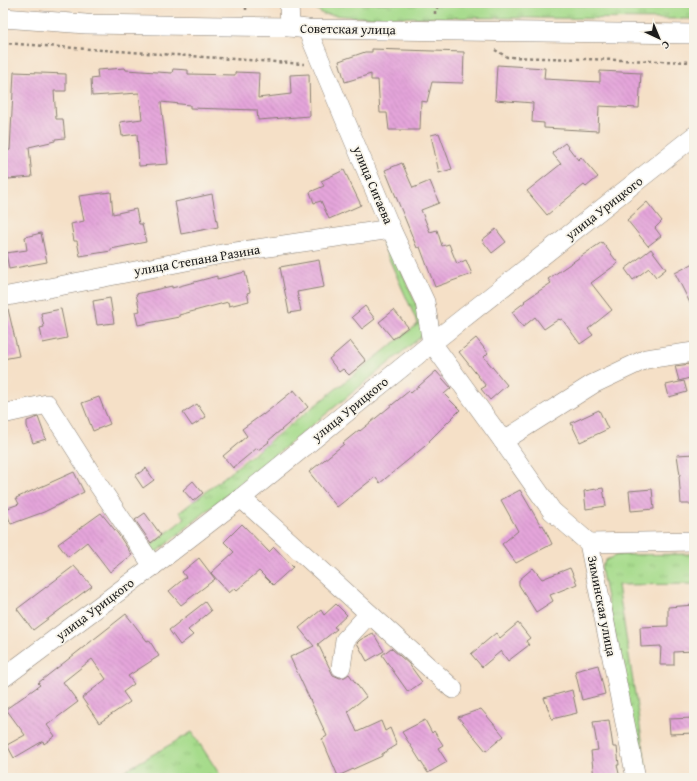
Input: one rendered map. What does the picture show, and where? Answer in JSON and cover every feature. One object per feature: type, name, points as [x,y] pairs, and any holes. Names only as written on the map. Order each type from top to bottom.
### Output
[{"type":"street","name":"улица Сигаева","points":[[289,3],[298,28],[322,66],[391,229],[425,302],[432,343]]},
{"type":"street","name":"Советская улица","points":[[3,18],[86,24],[694,34]]},
{"type":"street","name":"улица Урицкого","points":[[3,678],[241,498],[432,343],[694,136]]},
{"type":"street","name":"улица Степана Разина","points":[[3,297],[222,254],[391,229]]},
{"type":"street","name":"Зиминская улица","points":[[432,343],[552,511],[590,543],[636,778]]},
{"type":"street","points":[[503,441],[600,381],[646,359],[694,352]]},
{"type":"street","points":[[3,414],[47,404],[97,483],[153,566]]},
{"type":"street","points":[[241,498],[453,689]]},
{"type":"street","points":[[590,543],[694,541]]},
{"type":"street","points":[[341,667],[345,640],[369,614]]},
{"type":"path","points":[[435,30],[435,10],[440,3]]},
{"type":"path","points":[[3,43],[322,66]]},
{"type":"path","points":[[488,49],[495,50],[507,57],[694,62]]},
{"type":"green space","points":[[308,3],[694,3],[694,19],[356,17],[323,14]]},
{"type":"green space","points":[[389,242],[428,331],[154,554],[149,547],[185,518],[180,512],[418,324],[382,243]]},
{"type":"green space","points":[[694,554],[694,584],[618,585],[648,778],[643,778],[601,568],[606,560],[617,555]]},
{"type":"green space","points":[[192,732],[222,778],[112,778]]},
{"type":"building","points":[[372,49],[464,52],[463,83],[432,82],[427,102],[421,101],[420,130],[389,130],[387,113],[380,113],[378,80],[371,80],[371,74],[345,82],[339,61],[365,52],[372,52]]},
{"type":"building","points":[[497,65],[545,68],[544,79],[600,82],[600,71],[641,73],[639,108],[599,106],[598,131],[544,128],[544,123],[532,122],[533,103],[495,100]]},
{"type":"building","points":[[125,68],[126,70],[172,73],[173,69],[188,70],[188,74],[235,75],[235,72],[259,73],[258,98],[291,94],[290,75],[309,74],[310,116],[258,120],[257,110],[190,108],[190,105],[161,102],[168,164],[139,166],[137,134],[122,136],[120,122],[142,119],[139,93],[92,96],[91,79],[98,78],[97,70]]},
{"type":"building","points":[[14,72],[66,74],[66,91],[54,91],[56,119],[63,119],[65,138],[55,139],[55,141],[29,147],[32,177],[8,179],[5,151],[10,150]]},
{"type":"building","points":[[439,133],[452,169],[439,173],[431,135]]},
{"type":"building","points":[[565,143],[578,160],[581,157],[598,177],[586,187],[584,185],[547,215],[527,191],[561,164],[552,153]]},
{"type":"building","points":[[402,163],[413,188],[430,181],[439,203],[421,210],[430,232],[437,230],[442,246],[449,244],[457,264],[466,260],[472,274],[435,287],[420,247],[417,248],[385,170]]},
{"type":"building","points":[[344,170],[361,205],[329,219],[321,201],[314,203],[310,192],[324,186],[321,181]]},
{"type":"building","points":[[111,192],[113,214],[136,209],[139,224],[142,224],[146,242],[111,249],[111,251],[80,256],[77,241],[74,241],[71,224],[84,221],[79,196]]},
{"type":"building","points":[[212,194],[218,227],[181,234],[175,202]]},
{"type":"building","points":[[647,202],[662,221],[655,228],[661,236],[648,246],[627,220]]},
{"type":"building","points":[[496,229],[506,242],[492,253],[482,240]]},
{"type":"building","points":[[41,233],[47,262],[9,269],[6,253],[27,250],[25,237]]},
{"type":"building","points":[[602,242],[618,263],[591,283],[612,310],[588,329],[593,335],[580,344],[562,319],[559,319],[544,329],[535,317],[523,327],[512,312],[525,302],[524,301],[551,283],[548,279]]},
{"type":"building","points":[[651,249],[666,269],[656,277],[649,268],[633,280],[625,269]]},
{"type":"building","points":[[319,260],[324,287],[297,292],[301,311],[289,313],[280,267]]},
{"type":"building","points":[[694,263],[694,311],[675,273]]},
{"type":"building","points":[[245,272],[250,292],[247,293],[249,301],[229,306],[228,302],[179,315],[179,317],[138,325],[135,312],[140,311],[136,294],[172,286],[172,288],[217,276],[217,279]]},
{"type":"building","points":[[110,298],[114,323],[97,325],[93,301]]},
{"type":"building","points":[[365,306],[375,319],[362,329],[352,317]]},
{"type":"building","points":[[3,309],[8,309],[19,356],[3,359]]},
{"type":"building","points":[[61,309],[67,338],[43,343],[40,328],[44,327],[41,313]]},
{"type":"building","points":[[394,310],[408,327],[393,339],[379,322]]},
{"type":"building","points":[[476,338],[488,353],[484,357],[507,385],[490,400],[481,389],[486,386],[459,352]]},
{"type":"building","points":[[350,341],[366,361],[349,375],[343,369],[339,372],[329,359]]},
{"type":"building","points":[[690,364],[693,377],[679,381],[675,366]]},
{"type":"building","points":[[436,371],[451,388],[444,394],[460,410],[429,441],[430,442],[380,483],[375,477],[337,507],[309,472],[359,430],[360,431],[409,391],[411,393]]},
{"type":"building","points":[[684,381],[687,392],[669,397],[666,385]]},
{"type":"building","points":[[294,390],[308,407],[268,441],[269,442],[258,450],[257,448],[233,468],[223,456],[247,436],[242,429],[263,415]]},
{"type":"building","points":[[99,397],[110,424],[93,431],[82,403]]},
{"type":"building","points":[[197,404],[206,417],[192,426],[183,413]]},
{"type":"building","points":[[599,410],[608,429],[580,442],[571,423]]},
{"type":"building","points":[[38,417],[46,439],[33,443],[27,426],[27,421]]},
{"type":"building","points":[[694,454],[693,504],[681,504],[680,475],[677,455]]},
{"type":"building","points":[[146,468],[154,480],[143,488],[135,476]]},
{"type":"building","points":[[74,472],[84,492],[44,512],[11,524],[5,509],[19,504],[16,498]]},
{"type":"building","points":[[193,481],[203,493],[193,501],[183,490]]},
{"type":"building","points":[[603,488],[606,506],[586,509],[584,491]]},
{"type":"building","points":[[652,489],[654,509],[631,511],[629,491]]},
{"type":"building","points":[[520,490],[541,526],[543,525],[552,544],[516,563],[502,544],[518,531],[501,500]]},
{"type":"building","points":[[101,513],[118,534],[132,555],[110,572],[87,542],[68,557],[58,544]]},
{"type":"building","points":[[145,513],[161,535],[151,543],[135,520]]},
{"type":"building","points":[[242,524],[269,552],[274,547],[293,567],[273,585],[259,571],[237,590],[235,588],[229,593],[211,573],[234,552],[224,542]]},
{"type":"building","points":[[199,558],[215,579],[181,605],[169,591],[186,577],[182,572]]},
{"type":"building","points":[[74,566],[92,586],[33,630],[17,609]]},
{"type":"building","points":[[533,568],[542,579],[570,568],[577,584],[550,595],[553,601],[536,612],[519,585],[519,580]]},
{"type":"building","points":[[205,602],[211,611],[188,630],[193,635],[180,645],[169,630]]},
{"type":"building","points":[[336,604],[347,615],[334,627],[337,629],[318,644],[333,675],[340,678],[349,674],[366,697],[348,711],[357,732],[381,721],[385,731],[390,728],[397,745],[382,754],[382,756],[338,776],[322,739],[327,736],[290,657],[314,646],[299,628],[321,610],[324,615]]},
{"type":"building","points":[[694,605],[694,651],[674,652],[674,665],[660,665],[661,646],[641,647],[640,627],[668,626],[668,607]]},
{"type":"building","points":[[126,614],[147,641],[149,640],[159,656],[128,676],[134,684],[123,692],[130,702],[99,723],[82,698],[106,679],[92,659],[63,682],[78,702],[47,725],[55,736],[44,744],[43,741],[14,758],[7,745],[25,735],[6,709],[40,685],[38,683]]},
{"type":"building","points":[[518,623],[530,638],[526,641],[529,645],[508,661],[501,651],[482,667],[471,654],[496,633],[500,638]]},
{"type":"building","points":[[373,633],[384,651],[367,661],[357,643]]},
{"type":"building","points":[[391,648],[409,664],[422,682],[408,692],[382,655]]},
{"type":"building","points":[[598,665],[605,694],[582,700],[575,671]]},
{"type":"building","points":[[572,690],[577,713],[552,719],[544,698]]},
{"type":"building","points":[[481,709],[504,736],[486,751],[458,717]]},
{"type":"building","points":[[694,718],[694,733],[670,734],[669,719]]},
{"type":"building","points":[[425,720],[432,733],[434,731],[443,745],[438,748],[447,762],[428,773],[402,732]]},
{"type":"building","points":[[609,720],[613,747],[617,747],[619,765],[617,765],[620,778],[594,778],[591,751],[598,750],[593,722]]}]
